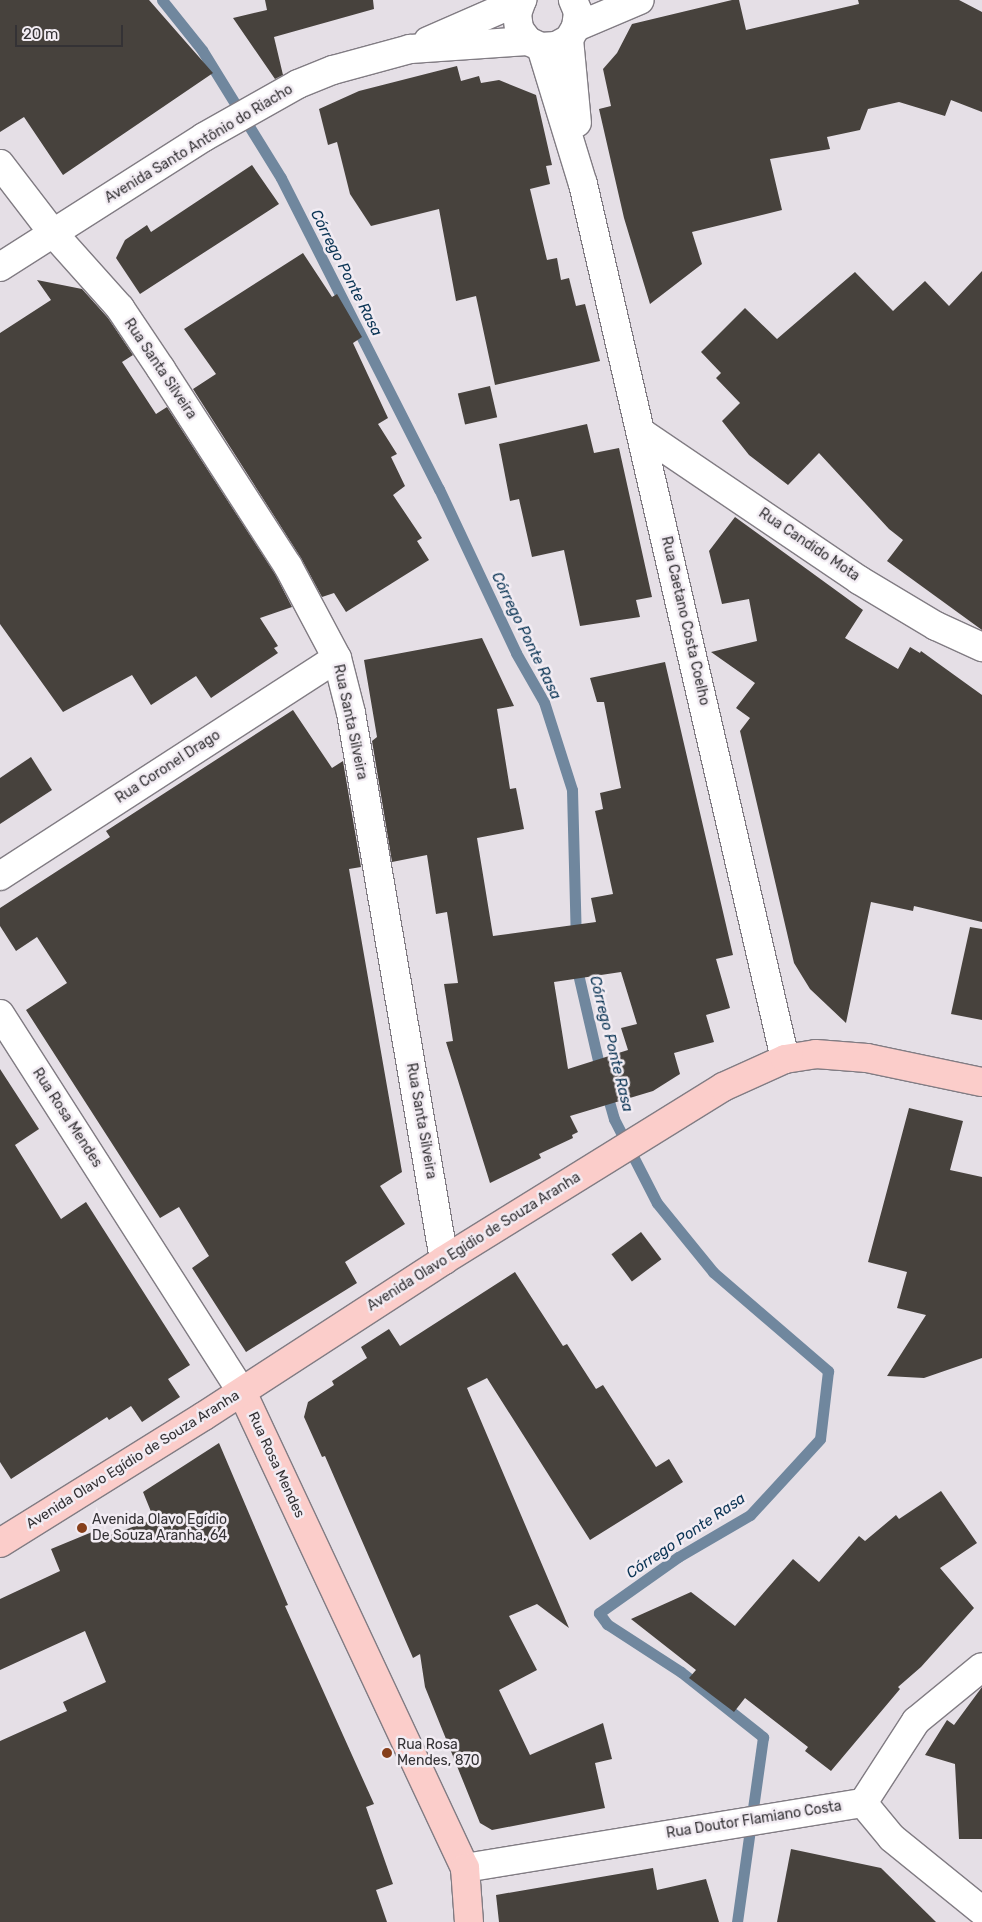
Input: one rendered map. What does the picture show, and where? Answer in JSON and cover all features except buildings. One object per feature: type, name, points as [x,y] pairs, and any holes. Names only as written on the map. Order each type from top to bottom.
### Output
[{"type":"main road","name":"Avenida Olavo Egídio de Souza Aranha","points":[[0,1543],[242,1392],[444,1260],[722,1087],[785,1059],[816,1054],[867,1058],[982,1082]]},
{"type":"main road","name":"Rua Rosa Mendes","points":[[242,1392],[465,1868],[469,1922]]},
{"type":"street","points":[[464,25],[475,0]]},
{"type":"street","name":"Avenida Santo Antônio do Riacho","points":[[0,268],[204,137],[298,84],[333,70],[410,49],[522,0]]},
{"type":"street","name":"Rua Caetano Costa Coelho","points":[[522,0],[517,14],[519,28],[534,44],[582,184],[642,433],[785,1059]]},
{"type":"street","name":"Rua Caetano Costa Coelho","points":[[573,0],[578,12],[572,43],[582,184]]},
{"type":"street","points":[[572,43],[610,12],[640,0]]},
{"type":"street","points":[[572,43],[610,12]]},
{"type":"street","name":"Avenida Santo Antônio do Riacho","points":[[410,49],[534,44],[556,46],[572,43]]},
{"type":"street","name":"Rua Santa Silveira","points":[[0,164],[53,233],[120,308],[162,369],[288,566],[337,658],[351,713],[444,1260]]},
{"type":"street","name":"Rua Candido Mota","points":[[642,433],[859,580],[936,626],[982,647]]},
{"type":"street","name":"Rua Coronel Drago","points":[[0,876],[337,658]]},
{"type":"street","name":"Rua Rosa Mendes","points":[[0,1014],[242,1392]]},
{"type":"street","points":[[982,1667],[916,1721],[863,1803],[892,1838],[982,1911]]},
{"type":"street","name":"Rua Doutor Flamiano Costa","points":[[465,1868],[863,1803]]},
{"type":"waterway","name":"Córrego Ponte Rasa","points":[[162,0],[202,50],[281,178],[439,489],[516,653],[544,702],[572,790],[576,939]]},
{"type":"waterway","name":"Córrego Ponte Rasa","points":[[576,965],[601,1073]]},
{"type":"waterway","name":"Córrego Ponte Rasa","points":[[606,1091],[614,1119],[657,1203],[713,1272],[828,1371],[820,1439],[750,1515],[678,1557],[599,1613],[607,1624],[681,1672],[763,1737],[737,1922]]},
{"type":"place","name":"Avenida Olavo Egídio De Souza Aranha, 64","points":[[82,1528]]},
{"type":"place","name":"Rua Rosa Mendes, 870","points":[[387,1753]]}]
